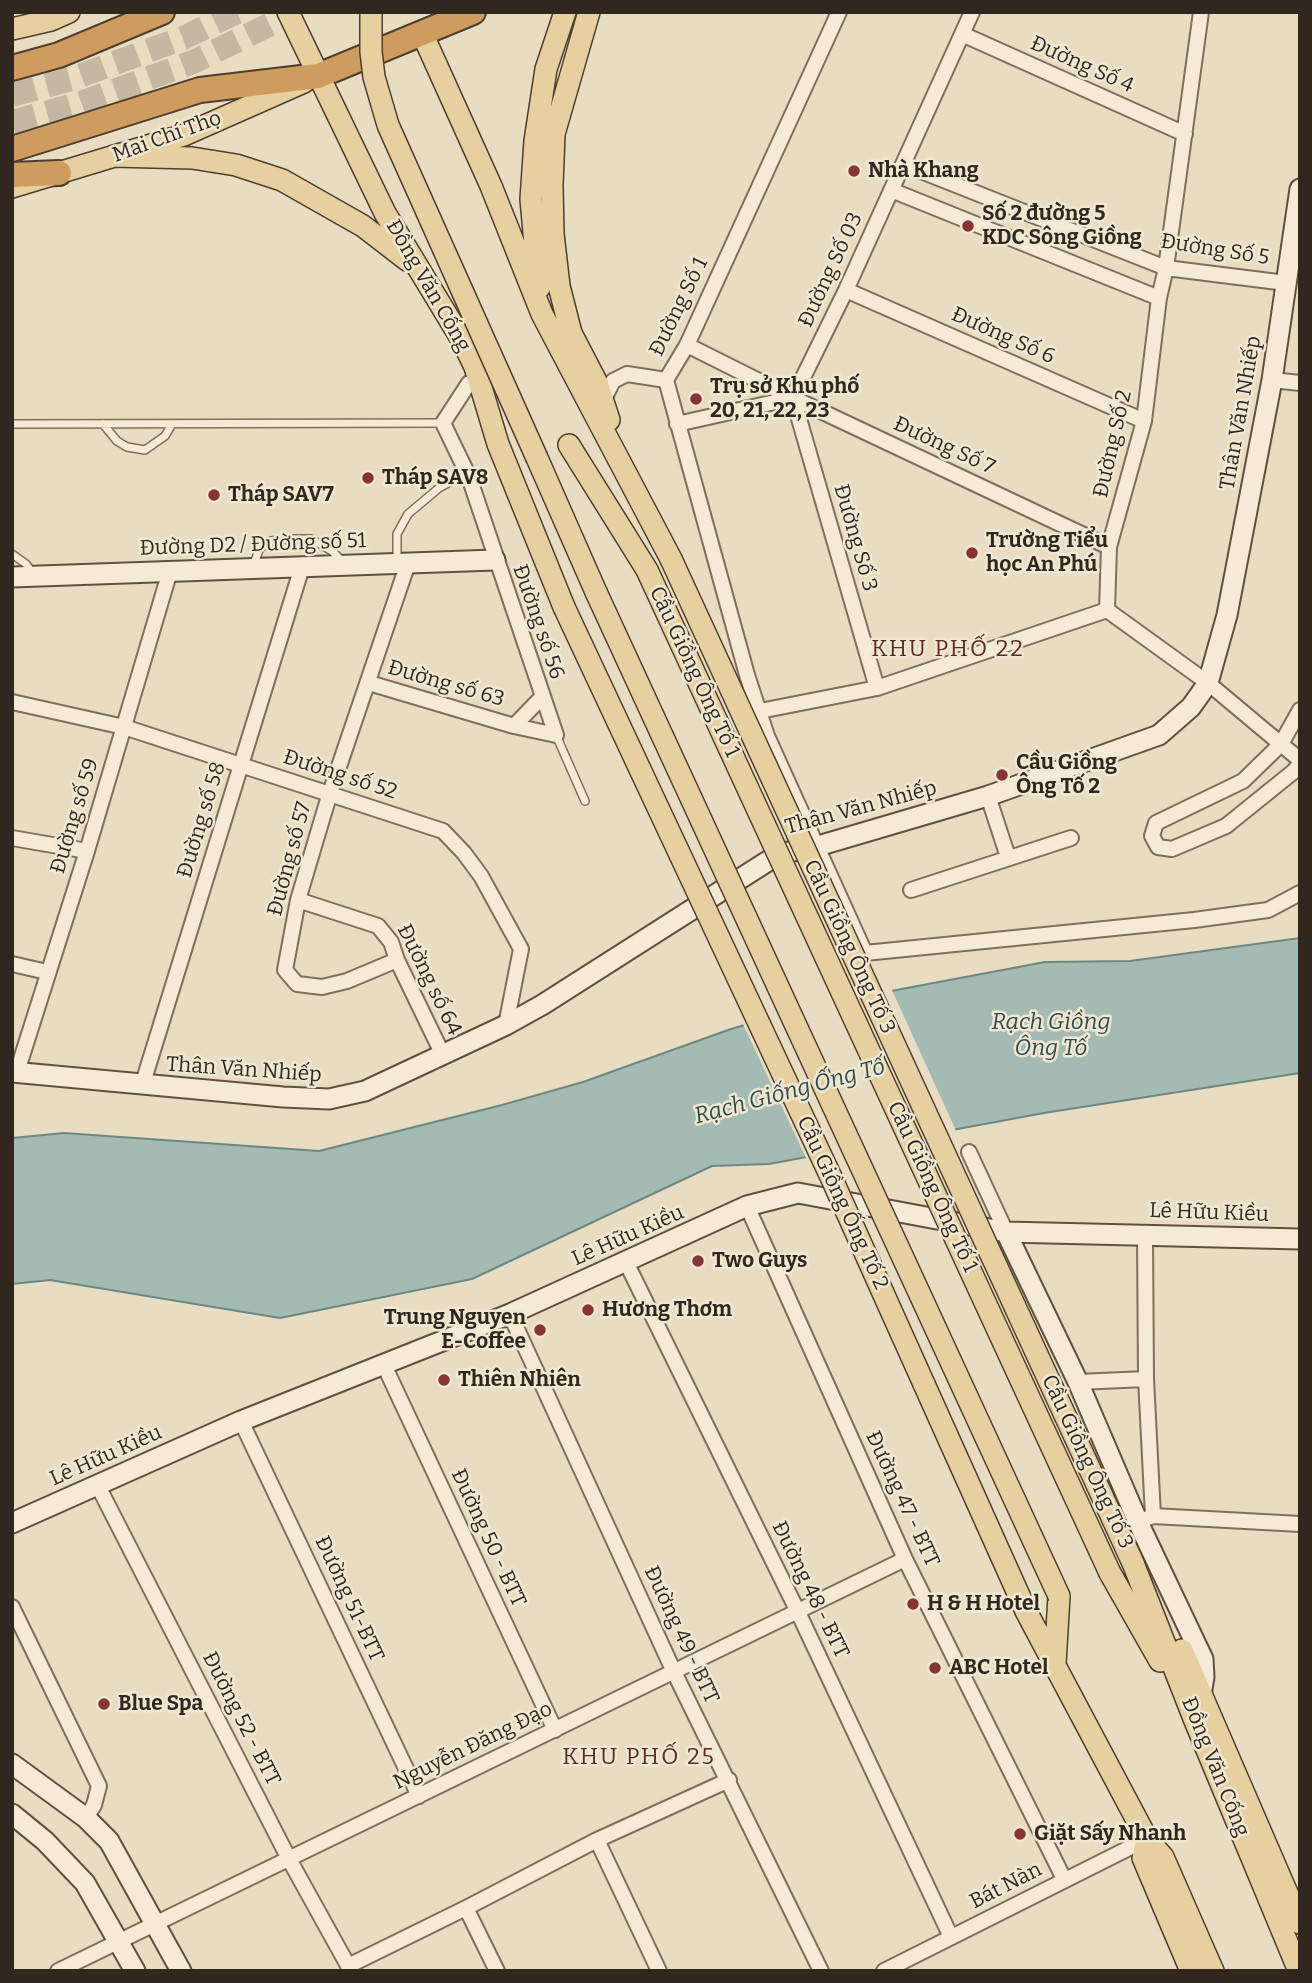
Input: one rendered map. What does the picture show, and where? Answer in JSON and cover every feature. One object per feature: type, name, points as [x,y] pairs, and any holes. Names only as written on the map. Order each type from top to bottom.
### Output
[{"type":"highway","points":[[12,68],[59,55],[162,12]]},
{"type":"highway","name":"Mai Chí Thọ","points":[[12,149],[200,90],[318,76],[473,12]]},
{"type":"highway","points":[[12,175],[59,173]]},
{"type":"main road","points":[[12,29],[51,20],[69,12]]},
{"type":"main road","name":"Đồng Văn Cống","points":[[288,12],[385,213],[457,329],[479,381],[498,444],[564,607]]},
{"type":"main road","points":[[371,12],[374,77],[388,125],[596,592],[1059,1596],[1055,1665],[1147,1839],[1163,1857],[1213,1971]]},
{"type":"main road","points":[[542,314],[531,199],[535,141],[546,69],[565,12]]},
{"type":"main road","points":[[589,12],[554,134],[553,234],[559,286],[571,333],[600,392],[607,415],[677,557]]},
{"type":"main road","points":[[422,33],[491,186],[542,314],[677,557]]},
{"type":"main road","name":"Mai Chí Thọ","points":[[12,187],[184,135],[318,76]]},
{"type":"main road","points":[[114,156],[203,160],[236,165],[282,180],[363,226],[419,270]]},
{"type":"main road","name":"Cầu Giồng Ông Tố 1","points":[[570,447],[647,570],[1110,1573],[1195,1721]]},
{"type":"main road","name":"Cầu Giồng Ông Tố 3","points":[[677,557],[1139,1560]]},
{"type":"main road","name":"Cầu Giồng Ống Tố 2","points":[[564,607],[831,1177],[1026,1611],[1055,1665]]},
{"type":"main road","name":"Đồng Văn Cống","points":[[1139,1560],[1300,1923]]},
{"type":"main road","name":"Đồng Văn Cống","points":[[1139,1560],[1195,1721],[1299,1971]]},
{"type":"main road","points":[[1195,1721],[1201,1695]]},
{"type":"main road","points":[[1147,1839],[1143,1858],[1191,1971]]},
{"type":"street","name":"Đường Số 1","points":[[839,12],[687,345],[666,380],[747,675],[767,736],[865,953],[1195,920],[1268,910],[1300,893]]},
{"type":"street","name":"Đường Số 03","points":[[793,398],[846,290],[972,12]]},
{"type":"street","name":"Đường Số 2","points":[[1107,610],[1109,547],[1144,421],[1159,298],[1166,268],[1201,12]]},
{"type":"street","name":"Đường Số 4","points":[[962,34],[1185,134]]},
{"type":"street","name":"Đường Số 5","points":[[903,164],[1166,268],[1286,283]]},
{"type":"street","name":"Thân Văn Nhiếp","points":[[14,1072],[142,1086],[329,1099],[365,1091],[442,1053],[506,1026],[779,854],[818,846],[989,796],[1159,735],[1191,707],[1208,683],[1227,615],[1272,380],[1300,188]]},
{"type":"street","points":[[891,190],[1159,298]]},
{"type":"street","name":"Đường Số 6","points":[[846,290],[1144,421]]},
{"type":"street","name":"Đường Số 7","points":[[687,345],[1109,547]]},
{"type":"street","points":[[600,392],[627,374],[666,380]]},
{"type":"street","points":[[1272,380],[1300,383]]},
{"type":"street","points":[[443,423],[469,383],[479,381]]},
{"type":"street","points":[[677,424],[793,398]]},
{"type":"street","name":"Đường Số 3","points":[[793,398],[877,688]]},
{"type":"street","name":"Đường số 56","points":[[443,423],[469,477],[541,698],[556,735]]},
{"type":"street","name":"Đường D2 / Đường số 51","points":[[12,577],[495,560]]},
{"type":"street","name":"Đường số 57","points":[[397,960],[348,981],[322,987],[297,984],[285,970],[298,900],[329,796],[369,683],[403,563]]},
{"type":"street","name":"Đường số 58","points":[[142,1086],[302,566]]},
{"type":"street","name":"Đường số 59","points":[[14,1072],[87,851],[170,571]]},
{"type":"street","points":[[760,711],[877,688],[1107,610],[1208,683],[1281,744],[1300,762],[1293,772],[1226,826],[1172,849],[1158,847],[1152,836],[1156,823],[1242,781],[1281,744],[1300,710]]},
{"type":"street","name":"Đường số 63","points":[[369,683],[514,726],[556,735]]},
{"type":"street","name":"Đường số 63","points":[[514,726],[541,698]]},
{"type":"street","name":"Đường số 52","points":[[12,702],[124,727],[443,831],[481,876],[521,949],[506,1026]]},
{"type":"street","points":[[989,796],[1008,857]]},
{"type":"street","points":[[12,838],[87,851]]},
{"type":"street","points":[[911,890],[1071,838]]},
{"type":"street","name":"Đường số 64","points":[[298,900],[378,926],[391,942],[442,1053]]},
{"type":"street","points":[[12,964],[47,972]]},
{"type":"street","points":[[969,1152],[1146,1519],[1203,1660],[1201,1695]]},
{"type":"street","name":"Lê Hữu Kiều","points":[[12,1522],[241,1421],[510,1314],[747,1206],[797,1193],[1006,1232],[1300,1239]]},
{"type":"street","name":"Đường 47 - BTT","points":[[747,1206],[905,1559],[1064,1879]]},
{"type":"street","points":[[1145,1234],[1146,1519]]},
{"type":"street","name":"Đường 48 - BTT","points":[[626,1262],[798,1612],[951,1937]]},
{"type":"street","name":"Đường 49 - BTT","points":[[510,1314],[674,1672],[821,1971]]},
{"type":"street","name":"Đường 50 - BTT","points":[[384,1365],[555,1730]]},
{"type":"street","points":[[1078,1382],[1146,1380]]},
{"type":"street","name":"Đường 51-BTT","points":[[241,1421],[419,1796]]},
{"type":"street","name":"Đường 52 - BTT","points":[[97,1485],[289,1859],[349,1968]]},
{"type":"street","points":[[1146,1519],[1300,1524]]},
{"type":"street","name":"Nguyễn Đăng Đạo","points":[[58,1971],[905,1559]]},
{"type":"street","points":[[12,1607],[99,1786],[94,1805],[86,1818]]},
{"type":"street","points":[[12,1764],[86,1818],[109,1842],[181,1971]]},
{"type":"street","points":[[349,1968],[597,1840],[729,1780]]},
{"type":"street","points":[[12,1814],[45,1841],[85,1883],[135,1971]]},
{"type":"street","name":"Bát Nàn","points":[[884,1971],[1147,1839]]},
{"type":"street","points":[[597,1840],[659,1971]]},
{"type":"street","points":[[466,1908],[497,1971]]},
{"type":"lane","points":[[12,424],[443,423]]},
{"type":"lane","points":[[103,424],[117,441],[127,447],[145,450],[165,436],[172,424]]},
{"type":"lane","points":[[403,563],[396,550],[397,534],[408,514],[439,488],[454,479],[469,477]]},
{"type":"lane","points":[[252,568],[260,548],[271,541],[288,539],[311,539],[332,551],[346,565]]},
{"type":"lane","points":[[12,554],[26,564],[34,576]]},
{"type":"lane","points":[[556,735],[585,801]]},
{"type":"water","points":[[1300,938],[1300,1073],[1044,1113],[769,1164],[712,1166],[472,1279],[280,1318],[50,1280],[12,1284],[12,1138],[64,1133],[319,1151],[583,1082],[731,1029],[806,1007],[1045,962],[1130,961]]},
{"type":"pier","points":[[891,988],[957,1133],[807,1160],[742,1022],[806,1004]]},
{"type":"tunnel","points":[[12,95],[71,79],[183,38],[237,12]]},
{"type":"tunnel","points":[[12,122],[78,104],[193,62],[296,12]]},
{"type":"place","name":"Nhà Khang","points":[[854,171]]},
{"type":"place","name":"Số 2 đường 5 KDC Sông Giồng","points":[[968,226]]},
{"type":"place","name":"Trụ sở Khu phố 20, 21, 22, 23","points":[[696,399]]},
{"type":"place","name":"Tháp SAV8","points":[[368,478]]},
{"type":"place","name":"Tháp SAV7","points":[[214,495]]},
{"type":"place","name":"Trường Tiểu học An Phú","points":[[972,553]]},
{"type":"place","name":"Cầu Giồng Ông Tố 2","points":[[1002,775]]},
{"type":"place","name":"Two Guys","points":[[698,1261]]},
{"type":"place","name":"Hương Thơm","points":[[588,1310]]},
{"type":"place","name":"Trung Nguyen E-Coffee","points":[[540,1330]]},
{"type":"place","name":"Thiên Nhiên","points":[[444,1380]]},
{"type":"place","name":"H & H Hotel","points":[[913,1604]]},
{"type":"place","name":"ABC Hotel","points":[[935,1668]]},
{"type":"place","name":"Blue Spa","points":[[104,1704]]},
{"type":"place","name":"Giặt Sấy Nhanh","points":[[1020,1834]]},
{"type":"district","name":"KHU PHỐ 22","points":[[948,650]]},
{"type":"district","name":"KHU PHỐ 25","points":[[639,1758]]},
{"type":"water label","name":"Rạch Giồng Ông Tố","points":[[1051,1036]]},
{"type":"water label","name":"Rạch Giống Ống Tố","points":[[790,1092]]}]
